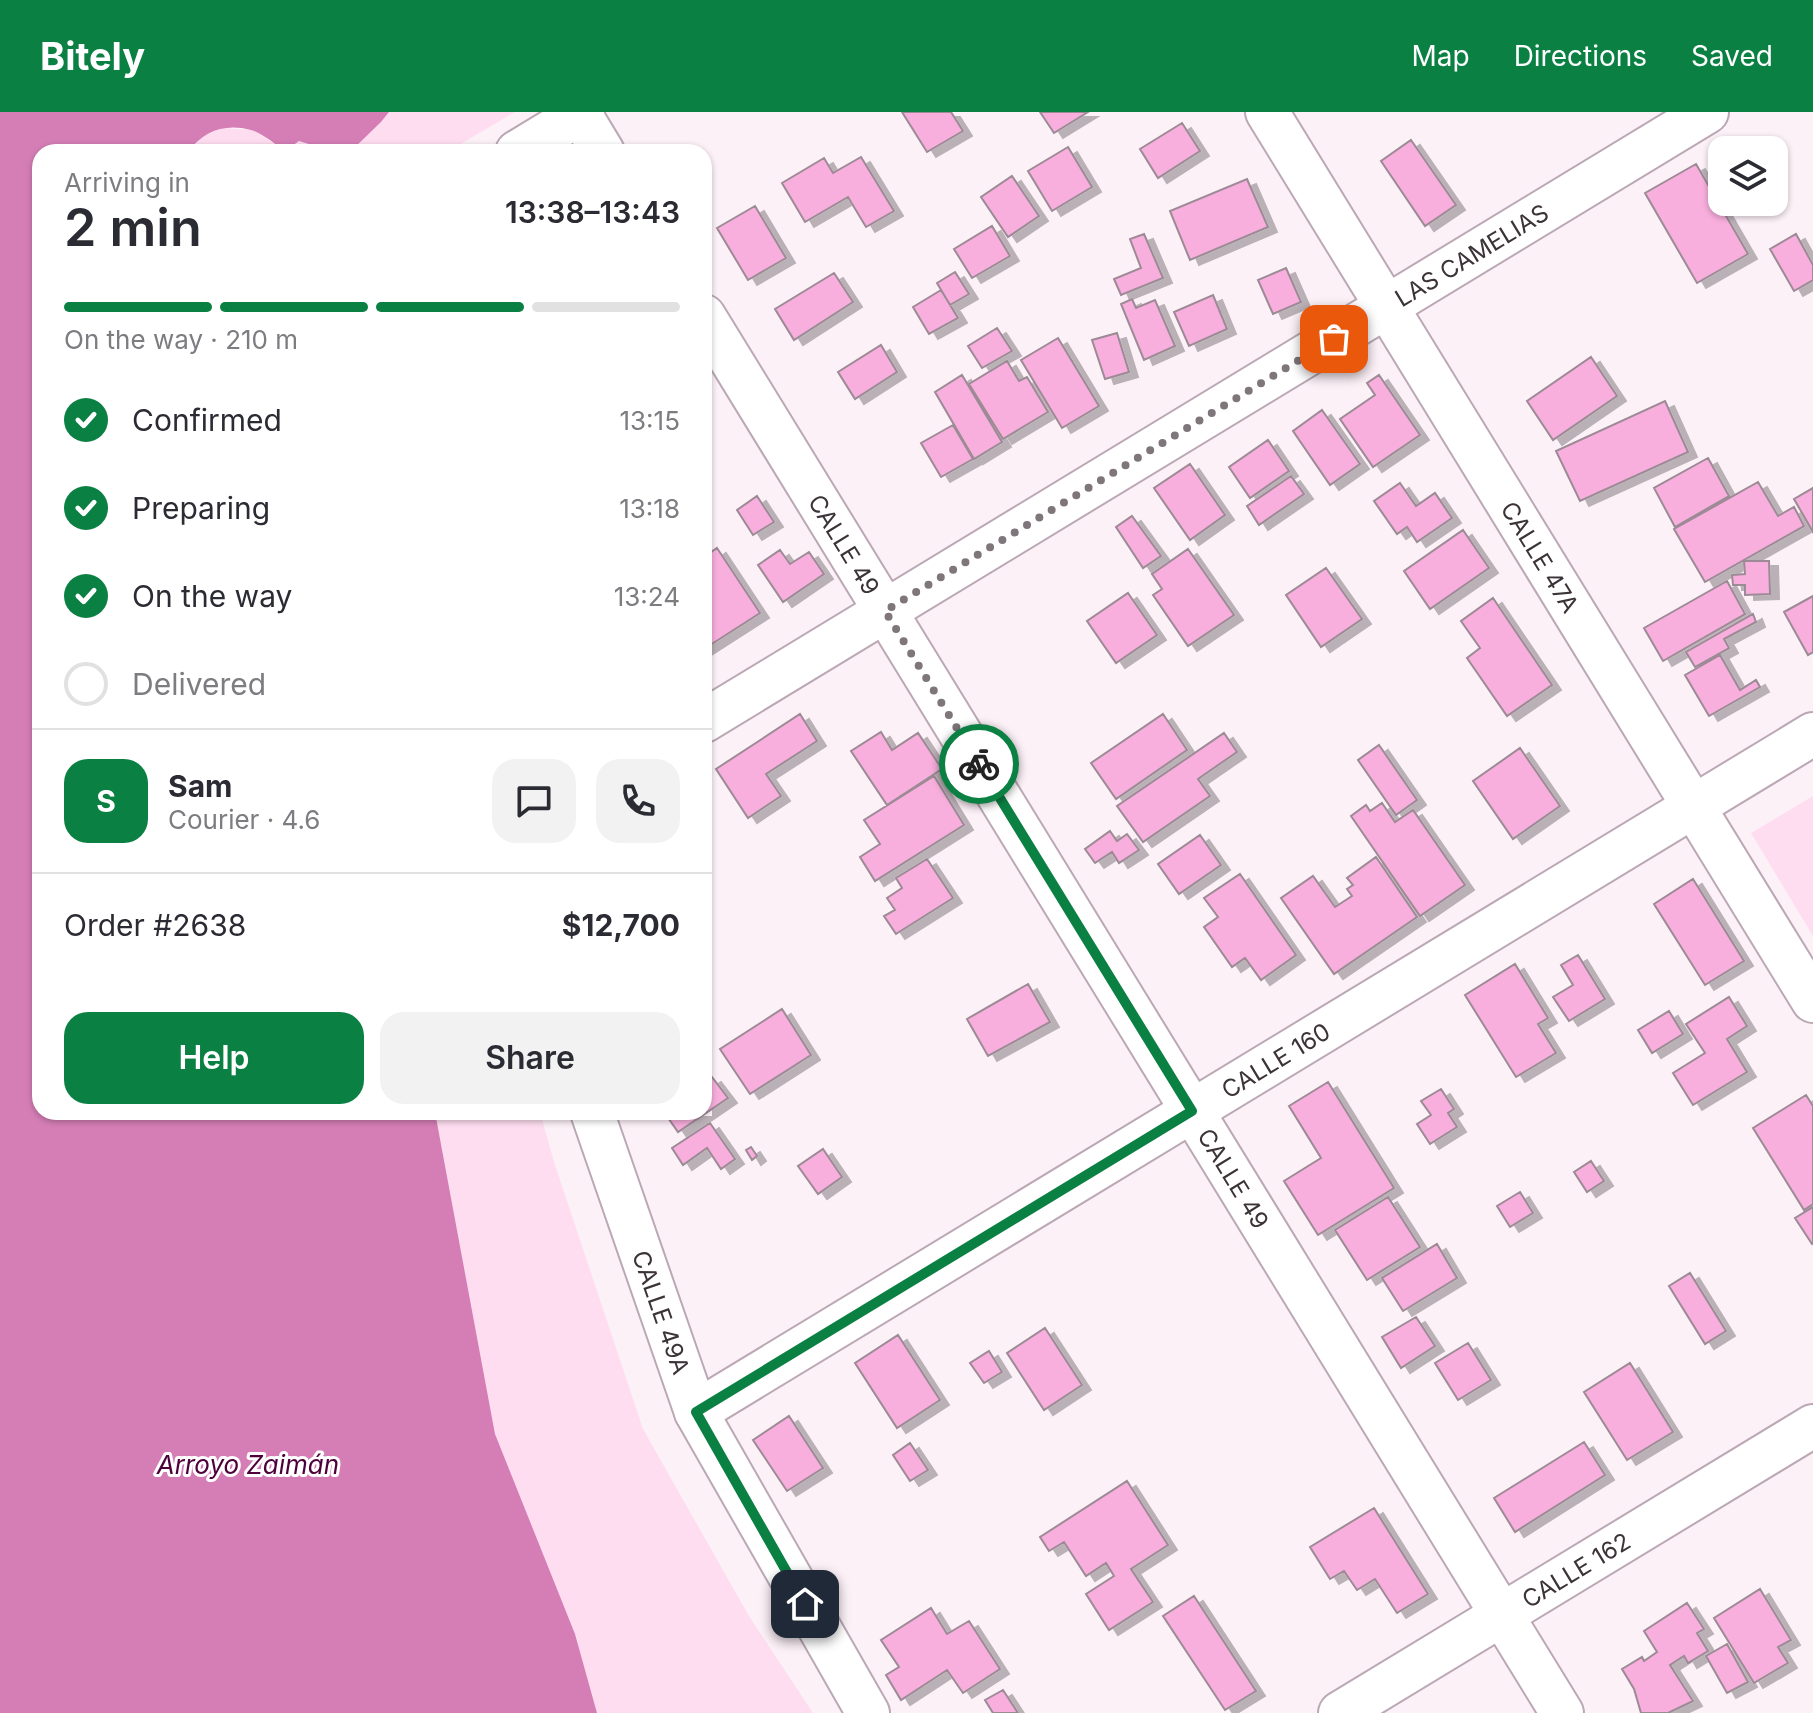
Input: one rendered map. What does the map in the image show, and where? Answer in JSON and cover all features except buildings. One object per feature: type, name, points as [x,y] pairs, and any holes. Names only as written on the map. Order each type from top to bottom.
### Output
[{"type":"street","name":"CALLE 47A","points":[[1267,112],[1813,1001]]},
{"type":"street","name":"LAS CAMELIAS","points":[[712,716],[1707,112]]},
{"type":"street","points":[[530,144],[581,113],[598,144]]},
{"type":"street","name":"CALLE 49","points":[[712,329],[1562,1713]]},
{"type":"street","name":"CALLE 160","points":[[696,1412],[1813,734]]},
{"type":"street","name":"CALLE 49A","points":[[595,1120],[696,1412],[868,1713]]},
{"type":"street","name":"CALLE 162","points":[[1340,1713],[1813,1426]]},
{"type":"shaded area","points":[[389,112],[515,112],[461,144],[358,144]]},
{"type":"shaded area","points":[[222,128],[253,130],[275,144],[194,144],[197,139]]},
{"type":"shaded area","points":[[1813,796],[1813,936],[1751,833]]},
{"type":"shaded area","points":[[436,1120],[542,1120],[643,1429],[749,1616],[813,1713],[597,1713],[575,1634],[495,1434]]},
{"type":"water","name":"Arroyo Zaimán","points":[[0,112],[389,112],[358,144],[309,144],[299,141],[295,144],[275,144],[255,131],[224,128],[215,130],[195,144],[32,144],[32,1120],[436,1120],[495,1434],[575,1634],[597,1713],[0,1713]]},
{"type":"way so far","points":[[979,764],[885,611],[1334,339]]},
{"type":"route","points":[[805,1604],[696,1412],[1192,1111],[979,764]]}]
